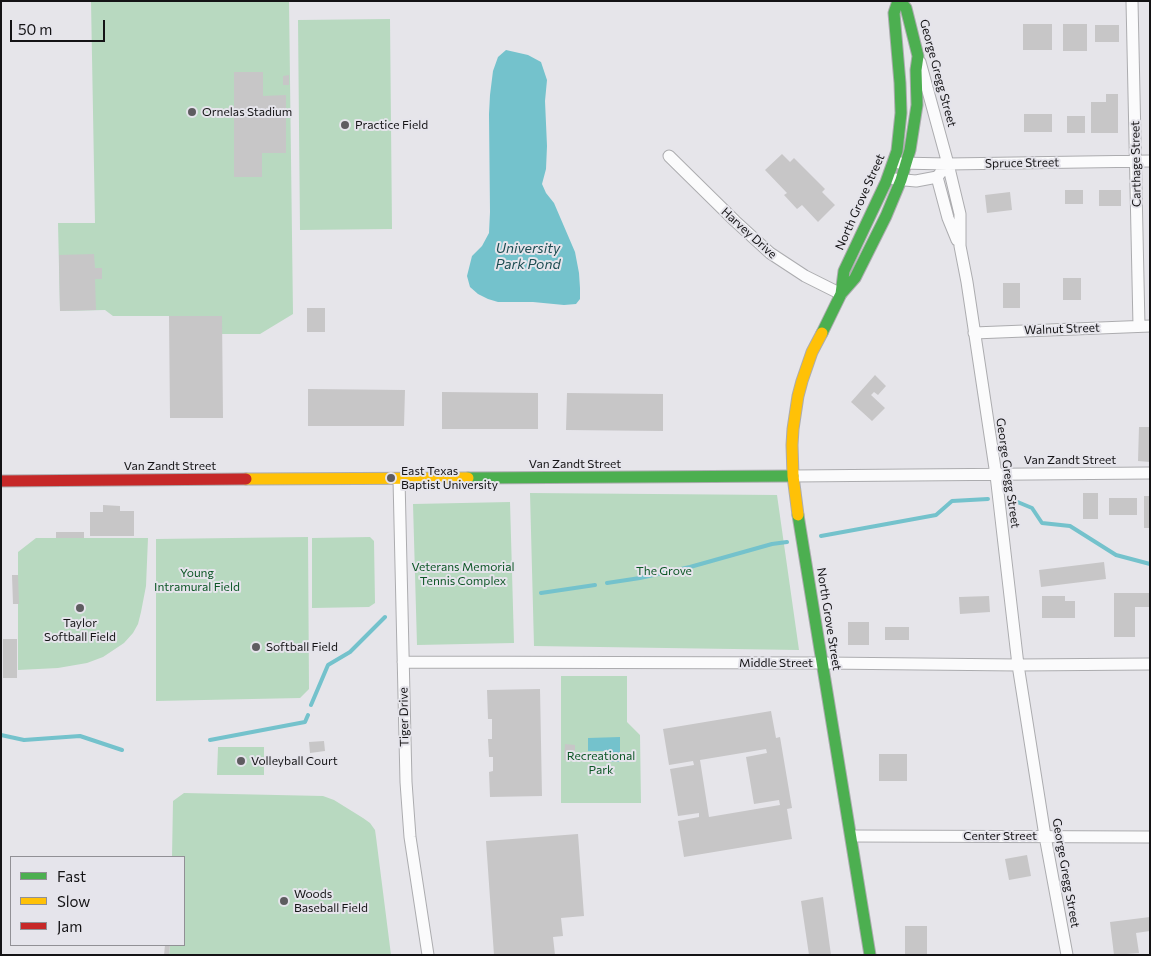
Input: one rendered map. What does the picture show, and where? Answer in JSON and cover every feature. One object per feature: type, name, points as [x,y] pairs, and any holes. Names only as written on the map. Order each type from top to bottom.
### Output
[{"type":"main road","name":"George Gregg Street","points":[[899,1],[906,8],[918,56]]},
{"type":"main road","name":"North Grove Street","points":[[841,294],[844,271],[894,163],[899,141],[900,83],[894,13],[899,1]]},
{"type":"main road","name":"North Grove Street","points":[[870,955],[793,476],[793,429],[802,381],[812,352],[841,294],[855,278],[893,202],[901,180],[915,122],[918,56]]},
{"type":"main road","name":"Van Zandt Street","points":[[1,481],[793,476]]},
{"type":"street","name":"Carthage Street","points":[[1132,1],[1136,162],[1144,326]]},
{"type":"street","name":"George Gregg Street","points":[[918,56],[960,214],[960,246],[996,475],[1018,665],[1045,836],[1067,955]]},
{"type":"street","name":"Harvey Drive","points":[[669,156],[770,253],[805,276],[841,294]]},
{"type":"street","name":"Spruce Street","points":[[894,163],[1150,161]]},
{"type":"street","points":[[888,177],[916,181],[937,177],[948,164]]},
{"type":"street","points":[[937,177],[948,218],[960,246]]},
{"type":"street","name":"Walnut Street","points":[[974,333],[1144,326]]},
{"type":"street","name":"Van Zandt Street","points":[[793,476],[1150,473]]},
{"type":"street","name":"Tiger Drive","points":[[398,479],[406,782],[410,837],[428,955]]},
{"type":"street","name":"Middle Street","points":[[403,662],[1150,664]]},
{"type":"street","name":"Center Street","points":[[851,836],[1150,836]]},
{"type":"green space","name":"Ornelas Stadium","points":[[91,1],[289,1],[293,314],[260,334],[222,334],[222,316],[113,316],[105,310],[60,311],[58,223],[95,223]]},
{"type":"green space","name":"Practice Field","points":[[390,19],[392,229],[300,230],[298,20]]},
{"type":"green space","name":"The Grove","points":[[530,493],[777,495],[799,650],[534,646]]},
{"type":"green space","name":"Veterans Memorial Tennis Complex","points":[[510,502],[514,643],[417,645],[413,504]]},
{"type":"green space","name":"Young Intramural Field","points":[[308,537],[309,689],[300,698],[156,701],[156,539]]},
{"type":"green space","name":"Veterans Memorial Tennis Complex","points":[[370,537],[374,541],[375,603],[369,607],[312,608],[312,538]]},
{"type":"green space","name":"Taylor Softball Field","points":[[36,538],[148,538],[146,586],[141,612],[138,624],[124,643],[103,657],[87,663],[58,668],[18,670],[18,552]]},
{"type":"green space","name":"Recreational Park","points":[[561,676],[627,676],[627,722],[640,735],[641,803],[561,803]]},
{"type":"green space","name":"Volleyball Court","points":[[218,747],[264,747],[264,775],[217,775]]},
{"type":"green space","name":"Woods Baseball Field","points":[[184,793],[323,796],[334,800],[363,818],[375,830],[391,955],[169,955],[170,946],[185,946],[185,856],[172,856],[173,801]]},
{"type":"water","name":"University Park Pond","points":[[506,50],[528,55],[541,62],[547,80],[545,101],[546,169],[542,184],[554,203],[575,252],[580,288],[580,299],[576,304],[498,302],[478,294],[470,287],[467,276],[472,256],[482,246],[489,233],[490,95],[493,71],[498,57]]},
{"type":"water","points":[[620,737],[620,762],[608,762],[608,751],[588,751],[588,738]]},
{"type":"building","points":[[1023,24],[1052,24],[1052,50],[1023,50]]},
{"type":"building","points":[[1063,24],[1087,24],[1087,51],[1063,51]]},
{"type":"building","points":[[1095,25],[1119,25],[1119,42],[1095,42]]},
{"type":"building","points":[[234,72],[263,72],[263,96],[286,95],[286,153],[262,153],[262,177],[234,177]]},
{"type":"building","points":[[289,75],[289,85],[283,85],[283,76]]},
{"type":"building","points":[[1106,94],[1118,94],[1118,133],[1091,133],[1091,102],[1106,102]]},
{"type":"building","points":[[1024,114],[1052,114],[1052,132],[1024,132]]},
{"type":"building","points":[[1067,116],[1085,116],[1085,133],[1067,133]]},
{"type":"building","points":[[782,154],[790,162],[794,158],[825,189],[822,192],[835,205],[818,222],[802,205],[797,209],[784,195],[787,193],[765,170]]},
{"type":"building","points":[[1065,190],[1083,190],[1083,204],[1065,204]]},
{"type":"building","points":[[1099,190],[1121,190],[1121,206],[1099,206]]},
{"type":"building","points":[[1010,192],[1012,210],[987,213],[985,195]]},
{"type":"building","points":[[94,254],[95,268],[102,268],[102,279],[95,279],[96,310],[60,311],[59,255]]},
{"type":"building","points":[[1063,278],[1081,278],[1081,300],[1063,300]]},
{"type":"building","points":[[1003,283],[1020,283],[1020,308],[1003,308]]},
{"type":"building","points":[[307,308],[325,308],[325,332],[307,332]]},
{"type":"building","points":[[169,316],[222,316],[223,418],[170,418]]},
{"type":"building","points":[[875,375],[886,386],[878,395],[874,392],[871,395],[885,408],[872,421],[851,402]]},
{"type":"building","points":[[308,389],[405,390],[404,426],[308,426]]},
{"type":"building","points":[[442,392],[538,393],[538,429],[442,429]]},
{"type":"building","points":[[567,393],[663,394],[663,431],[566,430]]},
{"type":"building","points":[[1139,427],[1150,427],[1150,462],[1138,461]]},
{"type":"building","points":[[1083,493],[1098,493],[1098,519],[1083,519]]},
{"type":"building","points":[[1144,496],[1150,496],[1150,528],[1144,528]]},
{"type":"building","points":[[1109,498],[1137,498],[1137,515],[1109,515]]},
{"type":"building","points":[[103,505],[120,506],[120,511],[134,511],[134,536],[90,536],[90,512],[103,512]]},
{"type":"building","points":[[56,532],[84,532],[84,538],[56,538]]},
{"type":"building","points":[[1104,562],[1106,579],[1041,587],[1039,570]]},
{"type":"building","points":[[12,575],[18,575],[19,604],[13,604]]},
{"type":"building","points":[[1114,593],[1150,593],[1150,607],[1135,607],[1135,637],[1114,637]]},
{"type":"building","points":[[989,596],[990,612],[960,614],[959,597]]},
{"type":"building","points":[[1042,596],[1065,596],[1065,601],[1075,601],[1075,618],[1042,618]]},
{"type":"building","points":[[848,622],[869,622],[869,645],[848,645]]},
{"type":"building","points":[[885,627],[909,627],[909,640],[885,640]]},
{"type":"building","points":[[3,639],[17,639],[17,678],[3,678]]},
{"type":"building","points":[[540,689],[542,796],[490,797],[489,772],[493,771],[493,757],[489,757],[488,739],[492,739],[492,719],[488,719],[487,690]]},
{"type":"building","points":[[771,711],[776,738],[780,737],[792,808],[787,809],[792,839],[684,857],[678,821],[699,817],[699,813],[678,816],[670,769],[694,765],[693,761],[669,765],[663,729]],"holes":[[[766,749],[767,753],[746,757],[754,804],[779,800],[780,805],[709,817],[700,760]]]},
{"type":"building","points":[[324,741],[325,751],[310,753],[309,742]]},
{"type":"building","points":[[565,744],[575,745],[575,761],[564,760]]},
{"type":"building","points":[[879,754],[907,754],[907,781],[879,781]]},
{"type":"building","points":[[578,834],[584,916],[561,918],[563,936],[553,937],[555,955],[494,955],[486,841]]},
{"type":"building","points":[[1027,855],[1031,876],[1009,880],[1005,859]]},
{"type":"building","points":[[823,897],[831,955],[809,955],[801,901]]},
{"type":"building","points":[[1150,917],[1150,931],[1136,933],[1139,953],[1114,955],[1110,922]]},
{"type":"building","points":[[905,926],[927,926],[927,955],[905,955]]},
{"type":"building","points":[[165,946],[170,946],[169,955],[164,955]]},
{"type":"waterway","points":[[1008,498],[1032,508],[1042,523],[1070,526],[1116,555],[1150,564]]},
{"type":"waterway","points":[[821,536],[936,515],[952,501],[988,499]]},
{"type":"waterway","points":[[607,583],[690,567],[772,544],[787,542]]},
{"type":"waterway","points":[[541,593],[595,585]]},
{"type":"waterway","points":[[311,705],[328,665],[350,652],[385,617]]},
{"type":"waterway","points":[[210,740],[305,722],[308,715]]},
{"type":"waterway","points":[[1,735],[24,740],[80,736],[122,750]]},
{"type":"traffic: fast","points":[[841,294],[844,271],[886,182],[897,151],[901,113],[894,13],[898,1]]},
{"type":"traffic: fast","points":[[822,333],[841,294],[855,278],[886,216],[901,180],[910,150],[917,105],[916,70],[918,56],[906,8],[900,1]]},
{"type":"traffic: fast","points":[[468,478],[793,476]]},
{"type":"traffic: fast","points":[[798,515],[870,955]]},
{"type":"traffic: slow","points":[[798,515],[793,476],[793,429],[802,381],[812,352],[822,333]]},
{"type":"traffic: slow","points":[[246,479],[468,478]]},
{"type":"traffic: jam","points":[[1,481],[246,479]]},
{"type":"place","name":"Ornelas Stadium","points":[[192,112]]},
{"type":"place","name":"Practice Field","points":[[345,125]]},
{"type":"place","name":"East Texas Baptist University","points":[[391,478]]},
{"type":"place","name":"Taylor Softball Field","points":[[80,608]]},
{"type":"place","name":"Softball Field","points":[[256,647]]},
{"type":"place","name":"Volleyball Court","points":[[241,761]]},
{"type":"place","name":"Woods Baseball Field","points":[[284,901]]}]
